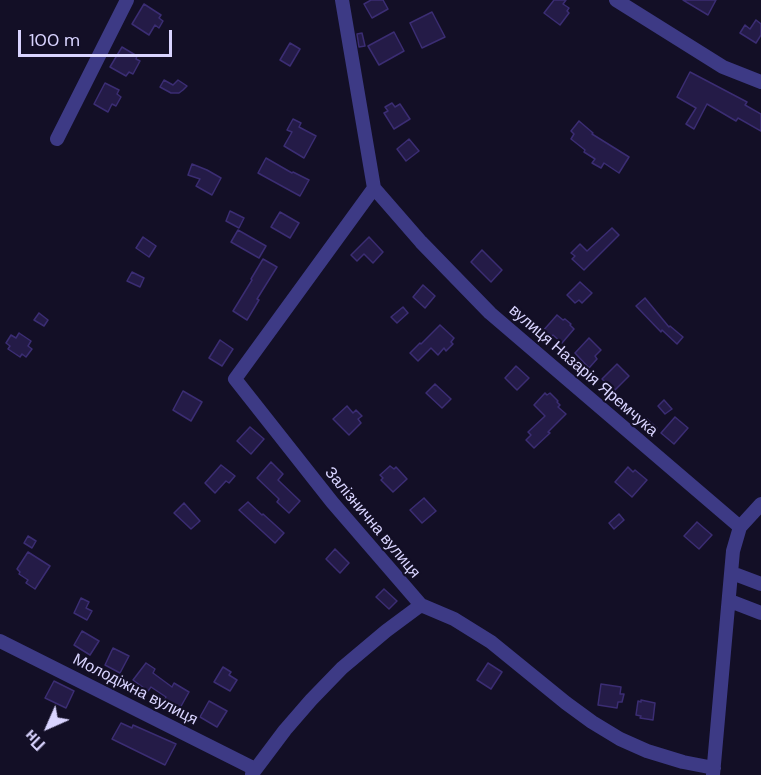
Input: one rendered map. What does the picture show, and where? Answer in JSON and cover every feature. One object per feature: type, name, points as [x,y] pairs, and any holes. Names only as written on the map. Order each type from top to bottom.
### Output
[{"type":"street","points":[[57,139],[127,0]]},
{"type":"street","points":[[342,0],[374,188]]},
{"type":"street","points":[[616,0],[723,67],[761,82]]},
{"type":"street","name":"вулиця Назарія Яремчука","points":[[374,188],[437,259],[490,313],[740,527]]},
{"type":"street","name":"Залізнична вулиця","points":[[374,188],[235,379],[332,502],[421,605],[454,619],[491,642],[566,703],[620,739],[647,751],[714,771]]},
{"type":"street","points":[[714,771],[734,551],[740,527],[761,504]]},
{"type":"street","points":[[732,573],[761,584]]},
{"type":"street","points":[[730,601],[761,613]]},
{"type":"street","points":[[253,772],[285,730],[342,668],[386,630],[421,605]]},
{"type":"street","name":"Молодіжна вулиця","points":[[0,641],[253,772]]},
{"type":"building","points":[[371,0],[383,0],[388,9],[372,18],[364,4]]},
{"type":"building","points":[[554,0],[566,0],[563,4],[569,8],[567,11],[569,13],[560,25],[544,13]]},
{"type":"building","points":[[683,0],[716,0],[708,15]]},
{"type":"building","points":[[144,4],[161,15],[159,18],[163,21],[159,28],[155,25],[149,35],[132,24]]},
{"type":"building","points":[[432,12],[445,37],[422,48],[410,23]]},
{"type":"building","points":[[756,20],[761,24],[761,35],[756,43],[740,33],[745,25],[750,29]]},
{"type":"building","points":[[394,32],[404,51],[379,65],[368,46]]},
{"type":"building","points":[[362,33],[365,46],[359,47],[357,34]]},
{"type":"building","points":[[290,43],[300,49],[290,66],[280,60]]},
{"type":"building","points":[[122,47],[137,56],[136,59],[140,61],[133,74],[129,72],[126,76],[110,67]]},
{"type":"building","points":[[690,72],[747,102],[745,105],[761,114],[761,131],[738,118],[736,121],[707,104],[694,129],[686,124],[696,108],[677,97]]},
{"type":"building","points":[[164,80],[173,85],[178,80],[187,86],[179,93],[171,93],[160,87]]},
{"type":"building","points":[[105,83],[119,90],[117,94],[121,97],[116,106],[112,104],[108,112],[94,104]]},
{"type":"building","points":[[392,103],[395,107],[400,104],[410,119],[394,129],[384,113],[388,111],[385,107]]},
{"type":"building","points":[[293,119],[301,123],[299,127],[316,136],[304,158],[284,146],[292,132],[287,130]]},
{"type":"building","points":[[579,121],[592,134],[629,157],[619,173],[604,163],[601,168],[592,163],[595,159],[571,139],[574,134],[571,131]]},
{"type":"building","points":[[409,139],[419,151],[406,161],[397,149]]},
{"type":"building","points":[[266,158],[309,180],[300,196],[258,173]]},
{"type":"building","points":[[192,164],[221,178],[212,195],[196,186],[200,179],[188,175]]},
{"type":"building","points":[[230,211],[244,218],[239,228],[226,221]]},
{"type":"building","points":[[280,212],[299,223],[290,238],[271,227]]},
{"type":"building","points":[[612,228],[619,235],[584,270],[572,259],[575,256],[571,253],[580,244],[587,251]]},
{"type":"building","points":[[238,230],[266,246],[259,258],[231,242]]},
{"type":"building","points":[[143,237],[156,246],[149,257],[136,248]]},
{"type":"building","points":[[369,237],[383,252],[373,263],[364,254],[357,261],[351,255]]},
{"type":"building","points":[[482,250],[502,270],[491,282],[471,262]]},
{"type":"building","points":[[263,259],[277,267],[247,320],[233,311]]},
{"type":"building","points":[[132,272],[144,278],[140,287],[127,281]]},
{"type":"building","points":[[580,282],[592,293],[582,303],[579,300],[575,303],[567,295]]},
{"type":"building","points":[[423,285],[435,296],[425,308],[413,297]]},
{"type":"building","points":[[645,298],[669,327],[683,337],[677,344],[662,330],[661,332],[636,306]]},
{"type":"building","points":[[403,307],[408,313],[397,323],[391,317]]},
{"type":"building","points":[[39,313],[48,320],[44,326],[34,320]]},
{"type":"building","points":[[557,315],[565,319],[574,329],[562,343],[553,335],[550,338],[542,332]]},
{"type":"building","points":[[440,325],[454,338],[451,342],[453,344],[446,351],[444,348],[438,355],[431,348],[418,361],[410,353]]},
{"type":"building","points":[[19,333],[31,341],[28,346],[32,349],[26,357],[22,354],[20,357],[8,349],[10,346],[6,343],[11,335],[16,338]]},
{"type":"building","points":[[589,338],[601,350],[589,368],[575,353]]},
{"type":"building","points":[[220,340],[233,349],[222,366],[209,358]]},
{"type":"building","points":[[617,364],[629,376],[614,391],[602,379]]},
{"type":"building","points":[[516,366],[529,378],[517,390],[505,378]]},
{"type":"building","points":[[435,384],[451,399],[442,408],[426,393]]},
{"type":"building","points":[[183,391],[202,402],[191,421],[173,410]]},
{"type":"building","points":[[545,393],[547,395],[550,393],[558,401],[560,405],[558,407],[566,414],[534,448],[526,440],[531,435],[528,432],[545,416],[534,405]]},
{"type":"building","points":[[664,400],[672,409],[665,414],[658,406]]},
{"type":"building","points":[[347,406],[353,413],[356,410],[362,416],[358,419],[361,423],[349,435],[333,419]]},
{"type":"building","points":[[675,417],[688,428],[674,444],[661,433]]},
{"type":"building","points":[[647,419],[657,428],[650,435],[640,427]]},
{"type":"building","points":[[250,427],[264,439],[251,454],[237,441]]},
{"type":"building","points":[[271,462],[283,474],[278,480],[300,501],[289,513],[277,502],[279,499],[257,478]]},
{"type":"building","points":[[221,465],[235,476],[229,483],[226,481],[215,493],[205,483]]},
{"type":"building","points":[[390,466],[394,469],[396,467],[407,479],[393,492],[381,480],[383,478],[380,475]]},
{"type":"building","points":[[628,467],[647,480],[632,497],[615,482]]},
{"type":"building","points":[[424,498],[436,511],[422,523],[410,510]]},
{"type":"building","points":[[248,502],[284,533],[275,543],[239,510]]},
{"type":"building","points":[[184,503],[200,521],[191,529],[174,513]]},
{"type":"building","points":[[619,514],[624,520],[614,529],[609,523]]},
{"type":"building","points":[[697,522],[712,535],[699,549],[684,536]]},
{"type":"building","points":[[28,536],[36,541],[32,548],[24,543]]},
{"type":"building","points":[[335,549],[349,563],[340,573],[326,559]]},
{"type":"building","points":[[28,552],[50,566],[35,589],[26,583],[28,580],[19,574],[17,569]]},
{"type":"building","points":[[384,589],[397,601],[389,609],[376,597]]},
{"type":"building","points":[[81,598],[89,602],[86,608],[92,611],[87,620],[74,613]]},
{"type":"building","points":[[82,631],[99,641],[90,655],[74,645]]},
{"type":"building","points":[[113,648],[129,656],[120,673],[105,665]]},
{"type":"building","points":[[146,663],[155,669],[153,673],[172,687],[174,683],[189,692],[180,708],[151,687],[148,691],[133,680]]},
{"type":"building","points":[[488,663],[502,672],[491,689],[477,680]]},
{"type":"building","points":[[223,667],[237,680],[230,691],[214,682]]},
{"type":"building","points":[[54,681],[74,691],[66,708],[45,698]]},
{"type":"building","points":[[601,684],[621,687],[620,694],[624,694],[617,708],[598,705]]},
{"type":"building","points":[[641,700],[655,703],[653,720],[636,715],[638,701],[641,702]]},
{"type":"building","points":[[209,701],[227,711],[217,727],[200,717]]},
{"type":"building","points":[[121,723],[132,728],[133,725],[176,744],[165,765],[112,739]]}]
